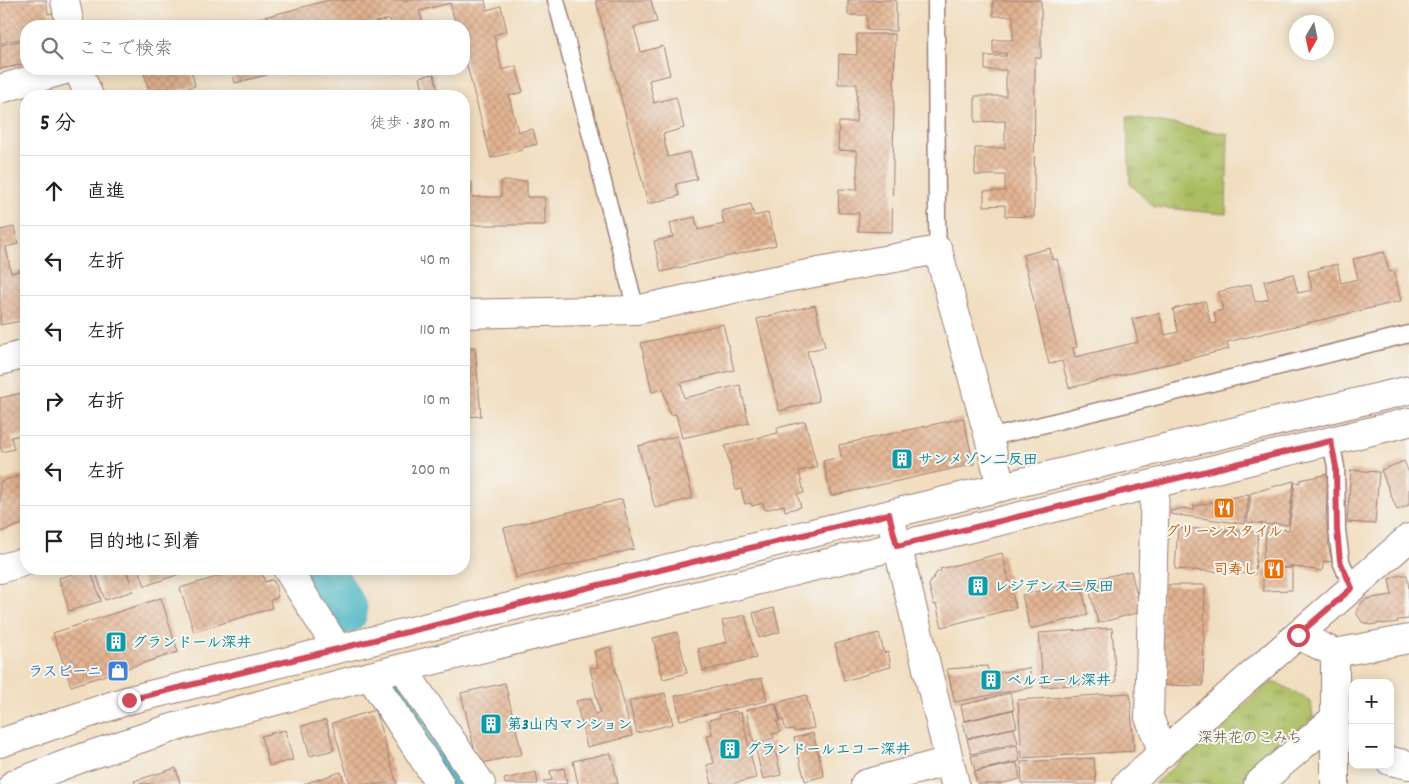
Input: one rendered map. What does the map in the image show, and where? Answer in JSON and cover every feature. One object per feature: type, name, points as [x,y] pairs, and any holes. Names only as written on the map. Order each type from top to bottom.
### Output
[{"type":"street","points":[[66,0],[69,20]]},
{"type":"street","points":[[0,89],[48,75]]},
{"type":"street","points":[[80,75],[87,90]]},
{"type":"street","points":[[470,314],[636,310],[765,282],[938,250],[1001,487]]},
{"type":"street","points":[[0,361],[20,356]]},
{"type":"street","points":[[0,743],[129,700],[889,514],[1409,390]]},
{"type":"street","points":[[14,784],[82,758],[172,728],[370,676],[1409,422]]},
{"type":"street","points":[[1155,484],[1149,717],[1163,753]]},
{"type":"street","points":[[865,784],[952,772],[889,514]]},
{"type":"street","points":[[1127,784],[1409,538]]},
{"type":"street","points":[[0,569],[20,563]]},
{"type":"street","points":[[291,575],[337,648]]},
{"type":"street","points":[[1298,635],[1335,653],[1409,639]]},
{"type":"street","points":[[1335,653],[1336,716],[1344,752],[1335,784]]},
{"type":"street","points":[[404,668],[414,687],[481,784]]},
{"type":"street","points":[[370,676],[440,784]]},
{"type":"street","points":[[1258,784],[1336,716]]},
{"type":"street","points":[[1394,762],[1409,765]]},
{"type":"lane","points":[[556,0],[636,310]]},
{"type":"lane","points":[[936,0],[938,250]]},
{"type":"lane","points":[[989,438],[1409,334]]},
{"type":"lane","points":[[1331,441],[1336,467],[1337,530],[1340,561],[1352,588]]},
{"type":"green space","points":[[1127,116],[1228,134],[1226,214],[1154,207],[1130,184]]},
{"type":"green space","name":"深井花のこみち","points":[[1276,682],[1311,701],[1313,718],[1238,784],[1154,784],[1268,684]]},
{"type":"building","points":[[15,0],[46,0],[48,14],[53,13],[54,20],[20,20],[20,39],[0,43],[0,3]]},
{"type":"building","points":[[329,0],[485,0],[487,10],[501,6],[507,31],[494,35],[502,70],[516,66],[523,92],[509,96],[518,132],[533,129],[537,144],[491,158],[469,75],[470,20],[454,20],[450,3],[419,11],[422,20],[254,20]]},
{"type":"building","points":[[596,0],[651,0],[657,22],[634,27],[641,52],[663,46],[670,75],[649,80],[654,103],[676,97],[684,128],[663,134],[668,157],[690,152],[697,179],[676,184],[679,196],[648,204]]},
{"type":"building","points":[[848,0],[896,0],[896,31],[867,30],[867,15],[848,15]]},
{"type":"building","points":[[993,0],[1041,0],[1041,58],[1035,58],[1034,217],[1005,216],[1005,205],[984,206],[984,191],[1005,191],[1005,175],[975,175],[975,148],[1005,148],[1005,121],[975,122],[975,96],[1006,96],[1006,70],[985,70],[985,56],[1006,56],[1006,53],[993,53],[993,40],[1013,40],[1013,16],[993,16]]},
{"type":"building","points":[[857,34],[895,34],[892,232],[858,231],[859,213],[838,213],[839,189],[857,190],[857,151],[838,150],[839,122],[856,122],[857,84],[838,84],[839,54],[857,55]]},
{"type":"building","points":[[20,41],[20,65],[0,69],[0,45]]},
{"type":"building","points":[[145,75],[192,75],[195,86],[178,90],[148,90]]},
{"type":"building","points":[[233,75],[266,75],[235,83]]},
{"type":"building","points":[[434,75],[438,90],[423,90],[420,77]]},
{"type":"building","points":[[501,181],[527,181],[527,197],[545,197],[545,225],[470,225],[470,182],[472,182],[472,197],[501,197]]},
{"type":"building","points":[[751,204],[754,216],[768,213],[776,245],[661,272],[654,241],[673,237],[670,223],[695,217],[698,230],[724,224],[721,211]]},
{"type":"building","points":[[14,227],[18,244],[6,247],[11,273],[20,271],[20,321],[0,325],[0,230]]},
{"type":"building","points":[[1050,248],[1052,260],[1057,259],[1077,347],[1073,348],[1075,357],[1138,342],[1132,319],[1159,313],[1165,335],[1178,332],[1173,309],[1205,301],[1211,324],[1216,323],[1214,312],[1223,310],[1218,292],[1251,284],[1255,302],[1269,299],[1264,281],[1293,274],[1298,293],[1312,290],[1308,271],[1337,264],[1341,283],[1358,279],[1353,259],[1384,252],[1389,272],[1394,271],[1401,301],[1227,342],[1229,349],[1069,388],[1062,361],[1049,364],[1023,255]]},
{"type":"building","points":[[815,305],[825,347],[807,351],[819,401],[779,411],[757,319]]},
{"type":"building","points":[[723,324],[734,370],[681,383],[684,398],[740,385],[749,423],[682,438],[676,414],[670,415],[663,389],[652,392],[641,343]]},
{"type":"building","points":[[470,347],[475,347],[481,416],[470,417]]},
{"type":"building","points":[[20,393],[20,435],[11,437],[14,449],[2,452],[0,445],[0,398]]},
{"type":"building","name":"サンメゾン二反田","points":[[963,418],[974,464],[831,496],[823,461],[841,457],[839,445]]},
{"type":"building","points":[[805,421],[817,467],[799,471],[804,493],[797,494],[801,507],[785,511],[784,505],[765,510],[763,503],[752,506],[751,503],[745,504],[741,489],[736,490],[725,446],[778,433],[777,428]]},
{"type":"building","points":[[677,436],[693,498],[655,508],[638,446]]},
{"type":"building","points":[[1404,461],[1409,473],[1409,505],[1397,510],[1381,470]]},
{"type":"building","points":[[1351,470],[1379,472],[1375,524],[1347,522]]},
{"type":"building","points":[[1328,474],[1326,519],[1329,537],[1328,545],[1332,562],[1324,561],[1322,571],[1262,564],[1267,528],[1289,530],[1295,482],[1300,483],[1300,480]]},
{"type":"building","points":[[20,475],[20,525],[0,532],[0,482]]},
{"type":"building","points":[[1294,481],[1288,525],[1247,522],[1251,493]]},
{"type":"building","points":[[1249,494],[1245,524],[1170,514],[1171,511],[1183,508],[1194,510],[1194,506]]},
{"type":"building","points":[[622,499],[634,549],[516,578],[504,528]]},
{"type":"building","points":[[1178,528],[1258,532],[1255,574],[1175,569]]},
{"type":"building","name":"レジデンス二反田","points":[[1002,553],[1016,608],[942,627],[929,585],[937,572],[941,571],[940,569]]},
{"type":"building","points":[[1292,568],[1292,590],[1263,591],[1263,569]]},
{"type":"building","points":[[1131,571],[1141,612],[1098,623],[1087,581]]},
{"type":"building","points":[[69,575],[92,575],[101,601],[69,611],[59,578]]},
{"type":"building","points":[[97,575],[128,575],[133,591],[105,600]]},
{"type":"building","points":[[141,575],[177,575],[145,586]]},
{"type":"building","points":[[223,575],[263,575],[265,582],[274,581],[278,596],[270,600],[272,608],[194,632],[180,588]]},
{"type":"building","points":[[1400,575],[1407,575],[1409,619],[1370,625],[1362,622],[1357,614],[1357,610],[1362,602],[1366,599],[1392,595],[1389,579]]},
{"type":"building","points":[[1080,581],[1088,615],[1030,629],[1022,595]]},
{"type":"building","points":[[1162,585],[1205,585],[1203,686],[1161,685]]},
{"type":"building","name":"グランドール深井","points":[[161,598],[178,652],[71,686],[53,633]]},
{"type":"building","points":[[774,608],[780,632],[759,638],[753,613]]},
{"type":"building","points":[[745,615],[756,658],[703,671],[698,649],[727,642],[722,621]]},
{"type":"building","points":[[1112,628],[1116,682],[1043,687],[1039,633]]},
{"type":"building","points":[[677,632],[687,673],[663,679],[653,638]]},
{"type":"building","points":[[879,633],[884,653],[888,652],[891,667],[844,681],[835,644]]},
{"type":"building","points":[[610,647],[632,736],[587,747],[576,701],[591,698],[595,714],[600,712],[590,668],[598,667],[594,651]]},
{"type":"building","name":"ベルエール深井","points":[[987,666],[989,674],[1029,668],[1033,687],[955,702],[947,669]]},
{"type":"building","points":[[762,678],[767,701],[680,720],[675,696]]},
{"type":"building","name":"第3山内マンション","points":[[505,683],[522,754],[478,764],[461,693]]},
{"type":"building","points":[[665,693],[673,724],[637,733],[629,701]]},
{"type":"building","points":[[1010,693],[1014,709],[964,721],[961,705]]},
{"type":"building","points":[[1130,693],[1134,751],[1022,758],[1018,700]]},
{"type":"building","points":[[806,695],[814,728],[794,732],[794,729],[786,730],[776,703]]},
{"type":"building","points":[[775,703],[780,721],[777,721],[780,732],[772,734],[774,738],[754,743],[746,710]]},
{"type":"building","points":[[375,710],[397,784],[350,784],[332,723]]},
{"type":"building","points":[[1013,710],[1017,727],[967,738],[963,722]]},
{"type":"building","name":"グランドールエコー深井","points":[[736,711],[737,714],[741,712],[756,778],[731,784],[712,784],[707,765],[714,763],[707,735],[712,734],[709,720],[720,717],[719,715]]},
{"type":"building","points":[[326,720],[334,750],[310,756],[302,726]]},
{"type":"building","points":[[1014,728],[1018,743],[971,754],[967,739]]},
{"type":"building","points":[[285,730],[293,760],[269,766],[261,736]]},
{"type":"building","points":[[813,733],[824,776],[805,781],[794,738]]},
{"type":"building","points":[[773,742],[781,775],[763,779],[755,746]]},
{"type":"building","points":[[1017,745],[1020,761],[975,771],[971,756]]},
{"type":"building","points":[[611,753],[618,784],[578,784],[573,761]]},
{"type":"building","points":[[1094,758],[1096,784],[1022,784],[1021,762]]},
{"type":"building","points":[[1017,763],[1020,779],[999,784],[977,784],[974,772]]},
{"type":"building","points":[[176,768],[180,784],[135,784],[134,781]]},
{"type":"building","points":[[564,768],[567,784],[544,784],[544,781],[552,780],[550,771]]},
{"type":"building","points":[[341,772],[345,784],[304,784]]},
{"type":"building","points":[[536,772],[538,784],[505,784],[504,779]]},
{"type":"waterway","points":[[323,575],[344,611]]},
{"type":"waterway","points":[[401,699],[463,784]]},
{"type":"place","name":"サンメゾン二反田","points":[[902,459]]},
{"type":"place","name":"グリーンスタイル","points":[[1224,508]]},
{"type":"place","name":"司寿し","points":[[1274,569]]},
{"type":"place","name":"レジデンス二反田","points":[[978,586]]},
{"type":"place","name":"グランドール深井","points":[[116,642]]},
{"type":"place","name":"ラスピーニ","points":[[118,671]]},
{"type":"place","name":"ベルエール深井","points":[[991,680]]},
{"type":"place","name":"第3山内マンション","points":[[491,724]]},
{"type":"place","name":"グランドールエコー深井","points":[[730,749]]},
{"type":"route","points":[[129,700],[889,514],[897,546],[1331,441],[1336,467],[1337,530],[1340,561],[1352,588],[1298,635]]}]
